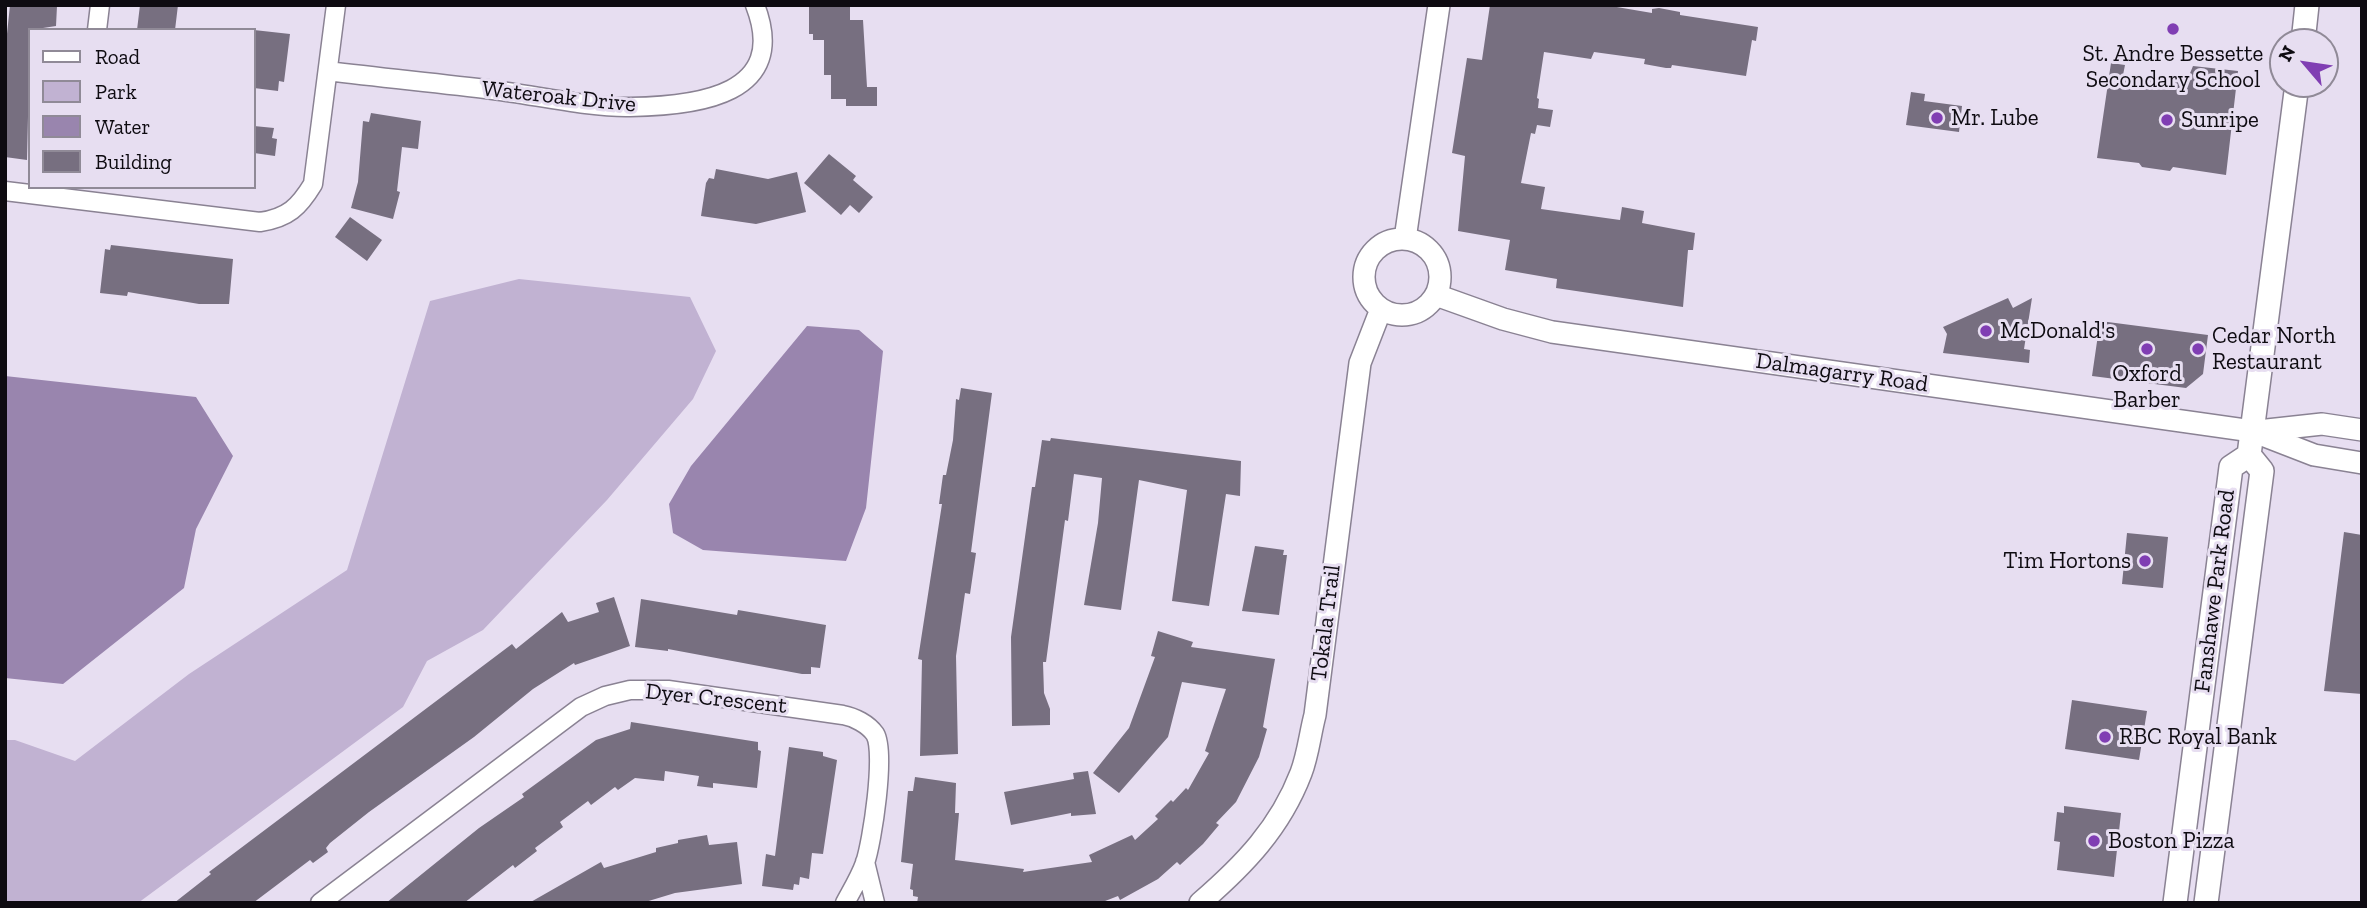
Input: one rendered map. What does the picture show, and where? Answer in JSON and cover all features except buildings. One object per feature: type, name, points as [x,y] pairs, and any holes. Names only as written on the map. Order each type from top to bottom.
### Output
[{"type":"main road","points":[[2304,28],[2307,5]]},
{"type":"main road","name":"Fanshawe Park Road","points":[[2206,903],[2262,471],[2249,455],[2295,98]]},
{"type":"main road","name":"Fanshawe Park Road","points":[[2175,903],[2231,467],[2249,455]]},
{"type":"street","points":[[97,28],[100,5]]},
{"type":"street","points":[[5,191],[77,193],[260,222],[280,219],[299,207],[313,184],[336,5]]},
{"type":"street","name":"Wateroak Drive","points":[[328,71],[628,107],[685,102],[736,88],[760,65],[765,49],[755,5]]},
{"type":"street","points":[[1405,239],[1439,5]]},
{"type":"street","points":[[1405,239],[1417,242],[1436,259],[1440,271],[1436,295],[1418,312],[1405,315],[1381,309],[1366,290],[1366,265],[1381,245],[1405,239]]},
{"type":"street","name":"Dalmagarry Road","points":[[1436,295],[1503,319],[1552,332],[2252,431],[2314,455],[2362,463]]},
{"type":"street","name":"Tokala Trail","points":[[1200,903],[1241,867],[1276,825],[1302,772],[1315,715],[1360,363],[1381,309]]},
{"type":"street","name":"Dalmagarry Road","points":[[2252,431],[2322,424],[2362,430]]},
{"type":"street","name":"Dyer Crescent","points":[[320,903],[581,707],[630,690],[668,691],[843,715],[865,724],[879,744],[881,764],[865,862],[845,903]]},
{"type":"street","name":"Dyer Crescent","points":[[865,862],[875,903]]},
{"type":"green space","points":[[519,279],[690,297],[716,351],[693,399],[607,500],[483,630],[427,661],[403,707],[138,903],[5,903],[5,740],[15,740],[75,761],[189,674],[347,570],[430,301]]},
{"type":"water","points":[[807,326],[859,330],[883,351],[866,508],[846,561],[703,550],[673,533],[669,504],[691,466]]},
{"type":"water","points":[[5,376],[196,397],[233,456],[196,529],[184,588],[63,684],[5,678]]},
{"type":"place","name":"St. Andre Bessette Secondary School","points":[[2173,29]]},
{"type":"place","name":"Mr. Lube","points":[[1937,118]]},
{"type":"place","name":"Sunripe","points":[[2167,120]]},
{"type":"place","name":"McDonald's","points":[[1986,331]]},
{"type":"place","name":"Oxford Barber","points":[[2147,349]]},
{"type":"place","name":"Cedar North Restaurant","points":[[2198,349]]},
{"type":"place","name":"Tim Hortons","points":[[2145,561]]},
{"type":"place","name":"RBC Royal Bank","points":[[2105,737]]},
{"type":"place","name":"Boston Pizza","points":[[2094,841]]}]
